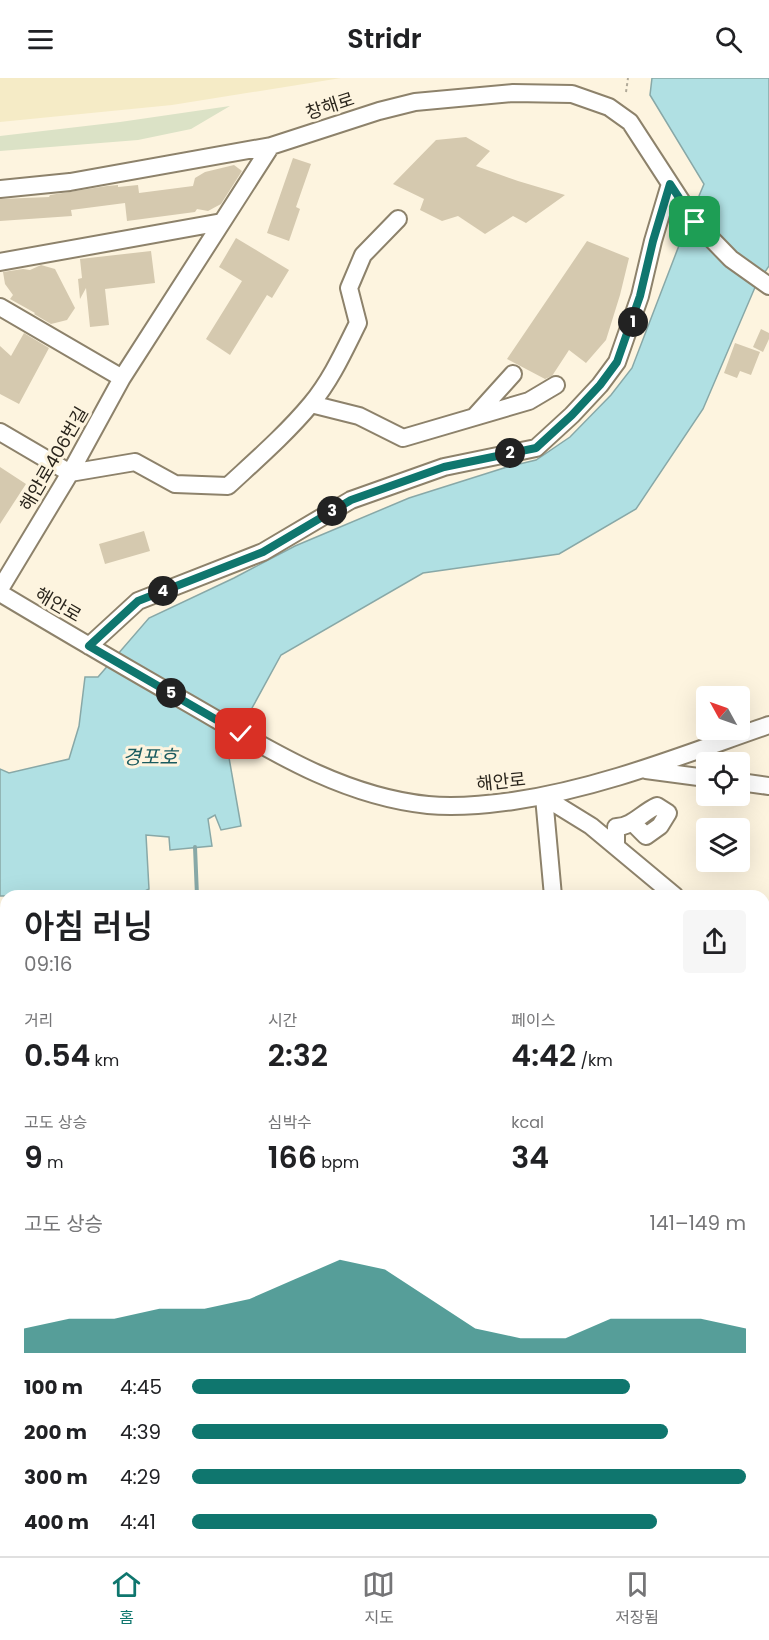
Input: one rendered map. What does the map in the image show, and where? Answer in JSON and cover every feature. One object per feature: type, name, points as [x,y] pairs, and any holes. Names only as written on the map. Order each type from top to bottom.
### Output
[{"type":"street","name":"창해로","points":[[0,189],[70,182],[271,147],[379,111],[415,102],[513,93],[572,94],[609,107],[630,122],[695,222],[731,259],[769,286]]},
{"type":"street","name":"해안로406번길","points":[[0,591],[70,473],[122,378],[271,147]]},
{"type":"street","points":[[93,648],[138,601],[263,552],[351,500],[444,467],[536,448],[572,415],[600,385],[617,362],[640,296],[670,184]]},
{"type":"street","points":[[0,432],[70,473],[135,462],[175,484],[228,486],[274,444],[311,404],[335,369],[358,323],[349,288],[363,255],[398,219]]},
{"type":"street","points":[[0,262],[222,222]]},
{"type":"street","points":[[0,307],[122,378]]},
{"type":"street","points":[[475,416],[513,374]]},
{"type":"street","points":[[311,404],[359,416],[403,438],[529,401],[556,385]]},
{"type":"street","name":"해안로","points":[[0,591],[93,648],[283,757],[333,781],[368,793],[406,802],[453,806],[493,804],[580,789],[769,725]]},
{"type":"street","points":[[642,769],[696,777]]},
{"type":"street","points":[[750,783],[769,786]]},
{"type":"street","points":[[544,796],[591,826],[668,890]]},
{"type":"street","points":[[544,796],[552,890]]},
{"type":"street","points":[[616,845],[616,827],[624,827],[632,822]]},
{"type":"path","points":[[626,92],[628,78]]},
{"type":"green space","points":[[230,106],[191,129],[138,140],[0,151],[0,136]]},
{"type":"sand","points":[[0,78],[341,78],[172,105],[0,122]]},
{"type":"water","name":"경포호","points":[[652,78],[769,78],[769,266],[756,285],[703,409],[636,509],[559,554],[423,573],[281,655],[228,752],[241,826],[221,830],[215,815],[208,819],[212,846],[170,850],[169,837],[146,835],[149,889],[0,890],[0,769],[9,773],[69,759],[79,726],[85,677],[98,677],[149,618],[295,546],[409,498],[536,460],[570,437],[611,395],[632,368],[704,184],[650,95]]},
{"type":"building","points":[[466,137],[490,151],[476,166],[565,195],[526,223],[513,216],[485,234],[458,216],[442,221],[420,210],[424,199],[393,184],[436,140]]},
{"type":"building","points":[[293,158],[311,164],[296,207],[300,209],[289,241],[267,233]]},
{"type":"building","points":[[234,165],[242,171],[221,204],[208,211],[197,209],[195,212],[127,221],[125,203],[71,210],[72,216],[0,221],[0,199],[49,197],[118,185],[118,187],[138,185],[139,193],[193,186],[195,178],[205,172]]},
{"type":"building","points":[[236,238],[289,270],[272,298],[267,295],[230,355],[206,339],[242,281],[219,267]]},
{"type":"building","points":[[587,241],[629,258],[620,295],[606,340],[586,363],[569,350],[552,376],[545,379],[507,359]]},
{"type":"building","points":[[151,251],[155,283],[105,289],[109,325],[90,327],[86,288],[80,299],[78,279],[82,278],[80,259]]},
{"type":"building","points":[[41,265],[55,269],[75,308],[67,320],[51,324],[10,299],[13,295],[5,284],[3,272],[30,270]]},
{"type":"building","points":[[761,329],[769,333],[769,339],[763,352],[753,347]]},
{"type":"building","points":[[24,333],[49,348],[19,404],[0,394],[0,346],[11,356]]},
{"type":"building","points":[[735,343],[760,352],[751,375],[740,371],[737,378],[724,373]]},
{"type":"building","points":[[0,467],[26,484],[0,524]]},
{"type":"building","points":[[144,531],[150,551],[105,564],[99,544]]},
{"type":"waterway","points":[[195,847],[197,890]]},
{"type":"route","points":[[241,734],[89,646],[138,601],[263,552],[351,500],[444,467],[536,448],[572,415],[600,385],[617,362],[631,327],[670,184],[695,222]]}]
